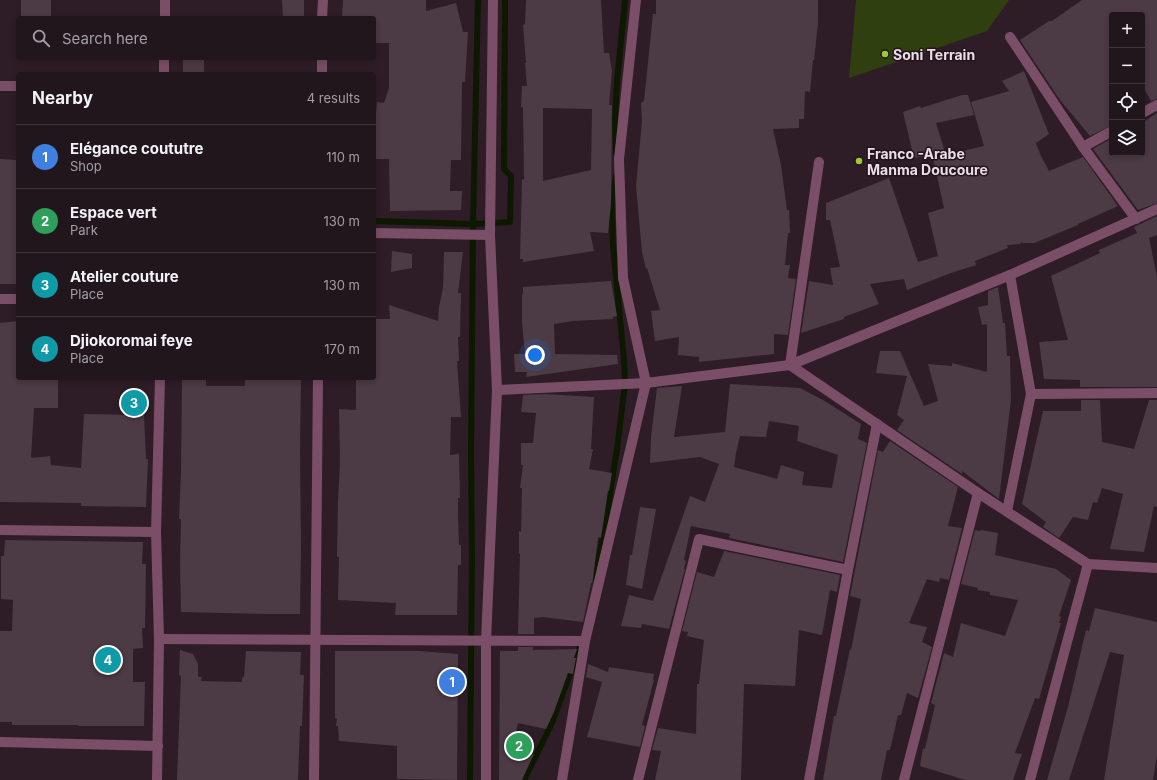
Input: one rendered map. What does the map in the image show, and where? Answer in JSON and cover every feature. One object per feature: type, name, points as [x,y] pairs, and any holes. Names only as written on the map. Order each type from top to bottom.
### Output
[{"type":"street","points":[[164,16],[165,0]]},
{"type":"street","points":[[322,16],[323,0]]},
{"type":"street","points":[[486,780],[486,641],[497,390],[490,235],[493,0]]},
{"type":"street","points":[[562,780],[585,641],[646,382],[623,278],[619,159],[636,0]]},
{"type":"street","points":[[1010,37],[1083,147],[1136,219]]},
{"type":"street","points":[[164,60],[164,72]]},
{"type":"street","points":[[322,60],[322,72]]},
{"type":"street","points":[[0,86],[16,86]]},
{"type":"street","points":[[1145,111],[1157,105]]},
{"type":"street","points":[[1083,147],[1109,132]]},
{"type":"street","points":[[790,365],[819,162]]},
{"type":"street","points":[[497,390],[646,382],[790,365],[1010,275],[1157,210]]},
{"type":"street","points":[[376,233],[490,235]]},
{"type":"street","points":[[1006,511],[1031,394],[1010,275]]},
{"type":"street","points":[[0,299],[16,299]]},
{"type":"street","points":[[790,365],[978,493],[1088,564],[1157,568]]},
{"type":"street","points":[[157,780],[159,638],[156,532],[160,380]]},
{"type":"street","points":[[314,780],[318,380]]},
{"type":"street","points":[[1031,394],[1157,393]]},
{"type":"street","points":[[809,780],[877,424]]},
{"type":"street","points":[[904,780],[978,493]]},
{"type":"street","points":[[0,530],[156,532]]},
{"type":"street","points":[[638,780],[698,539],[848,570]]},
{"type":"street","points":[[1030,780],[1088,564]]},
{"type":"street","points":[[159,638],[585,641]]},
{"type":"street","points":[[0,742],[158,746]]},
{"type":"green space","name":"Soni Terrain","points":[[856,0],[1009,0],[987,31],[849,78]]},
{"type":"building","points":[[21,0],[51,0],[51,16],[21,16]]},
{"type":"building","points":[[282,0],[304,0],[304,16],[283,16]]},
{"type":"building","points":[[343,0],[426,0],[426,11],[456,3],[463,32],[468,32],[465,82],[462,82],[461,160],[451,160],[450,191],[462,191],[461,210],[390,211],[389,159],[376,159],[377,102],[384,103],[389,88],[389,43],[376,43],[376,16],[342,16]]},
{"type":"building","points":[[526,0],[601,0],[604,53],[609,53],[612,71],[609,105],[612,105],[611,204],[608,233],[590,232],[594,251],[523,262],[523,259],[520,259],[522,179],[524,180],[523,107],[521,107],[522,86],[527,86],[523,25],[525,24]],"holes":[[[543,108],[592,109],[591,170],[543,181]]]},
{"type":"building","points":[[656,0],[818,0],[818,23],[814,60],[810,92],[805,91],[804,119],[799,119],[799,128],[773,129],[781,165],[787,210],[789,210],[790,233],[788,233],[785,265],[790,265],[788,278],[796,279],[788,335],[774,334],[774,354],[699,362],[699,357],[678,355],[679,337],[655,341],[651,311],[660,310],[647,268],[646,269],[642,252],[636,186],[642,121],[641,103],[644,101],[653,14],[656,14]]},
{"type":"building","points":[[1082,0],[1157,0],[1157,99],[1151,101],[1145,90],[1145,12],[1109,12],[1109,126],[1090,136],[1060,100],[1020,40],[1049,21],[1052,21]]},
{"type":"building","points":[[183,60],[204,60],[204,72],[183,72]]},
{"type":"building","points":[[1024,71],[1049,134],[1036,143],[1049,171],[1083,157],[1118,206],[1078,225],[1034,243],[1022,242],[1020,244],[1007,245],[1008,248],[975,261],[976,265],[907,290],[904,279],[870,284],[879,304],[844,317],[844,319],[801,333],[809,281],[833,285],[830,268],[840,267],[830,220],[826,220],[826,203],[889,178],[918,262],[938,256],[928,213],[944,208],[933,158],[984,146],[971,102],[1009,91],[1002,81]]},
{"type":"building","points":[[962,95],[968,95],[974,115],[936,123],[945,152],[914,158],[903,112]]},
{"type":"building","points":[[1157,113],[1157,203],[1138,210],[1093,149],[1109,140],[1109,156],[1145,156],[1145,121]]},
{"type":"building","points":[[0,159],[16,160],[16,284],[0,284]]},
{"type":"building","points":[[1157,216],[1157,235],[1149,238],[1157,277],[1157,387],[1080,387],[1080,380],[1044,379],[1039,342],[1068,340],[1051,276],[1100,253],[1099,250],[1137,233],[1134,227]]},
{"type":"building","points":[[392,251],[412,254],[412,268],[391,272]]},
{"type":"building","points":[[444,252],[463,252],[458,293],[461,293],[460,337],[458,337],[459,361],[457,361],[461,417],[451,417],[450,455],[459,454],[460,498],[458,498],[458,515],[461,565],[458,565],[457,615],[395,615],[396,603],[338,600],[339,557],[337,557],[340,463],[339,409],[356,410],[356,380],[376,380],[376,319],[390,319],[389,305],[438,321],[443,288]]},
{"type":"building","points":[[611,281],[617,316],[613,317],[613,319],[573,321],[554,324],[555,354],[617,355],[618,364],[526,377],[527,372],[515,372],[514,354],[525,354],[522,322],[523,287]]},
{"type":"building","points":[[998,287],[1003,323],[1005,323],[1007,356],[1010,356],[1011,400],[999,499],[962,471],[962,474],[897,430],[904,420],[897,415],[907,376],[876,373],[880,351],[900,351],[924,406],[938,401],[928,364],[952,366],[952,363],[987,372],[987,324],[982,325],[978,307],[988,305],[988,291]]},
{"type":"building","points":[[16,321],[16,380],[58,380],[58,408],[34,408],[31,458],[50,456],[51,465],[81,468],[84,414],[144,415],[146,459],[148,459],[146,507],[81,506],[81,503],[0,502],[0,323]]},
{"type":"building","points":[[182,380],[206,380],[206,386],[245,386],[245,380],[301,380],[300,614],[181,612],[181,519],[179,519]]},
{"type":"building","points":[[730,384],[800,388],[823,400],[861,424],[858,439],[867,443],[843,562],[729,538],[730,534],[691,526],[684,560],[686,561],[685,569],[669,629],[642,624],[641,628],[621,626],[629,595],[653,601],[690,496],[705,502],[719,464],[700,457],[650,463],[651,437],[657,388],[682,386],[674,437],[725,432]],"holes":[[[769,421],[799,426],[797,441],[838,455],[832,488],[802,485],[804,472],[781,465],[777,479],[734,467],[740,436],[766,437]]]},
{"type":"building","points":[[545,394],[594,397],[591,449],[593,449],[589,469],[612,473],[601,538],[598,537],[593,579],[583,622],[543,617],[534,618],[534,634],[518,634],[520,554],[519,531],[521,532],[522,488],[520,488],[523,465],[521,465],[521,443],[533,443],[536,413],[521,412],[523,395]]},
{"type":"building","points":[[1081,400],[1100,400],[1102,442],[1134,449],[1149,400],[1157,400],[1157,507],[1154,506],[1144,552],[1110,549],[1123,494],[1102,488],[1097,503],[1093,502],[1088,520],[1073,517],[1059,538],[1043,527],[1046,522],[1022,504],[1043,411],[1081,411]]},
{"type":"building","points":[[890,441],[958,487],[948,526],[962,528],[949,580],[940,578],[939,582],[927,579],[909,623],[927,627],[922,642],[932,647],[918,698],[907,693],[901,715],[898,715],[890,750],[887,750],[881,780],[823,780],[834,716],[836,716],[861,599],[850,596],[878,450],[883,452]]},
{"type":"building","points":[[640,507],[656,509],[642,589],[626,585],[630,555],[632,555]]},
{"type":"building","points":[[975,530],[998,533],[995,555],[1056,569],[1071,580],[1059,616],[1061,617],[1059,623],[1061,623],[1039,699],[1035,698],[1015,753],[1022,754],[1013,780],[965,780],[920,766],[923,748],[925,749],[935,705],[931,703],[944,653],[953,657],[961,623],[1005,636],[1018,600],[990,595],[990,592],[977,590],[978,588],[961,584]]},
{"type":"building","points":[[5,540],[143,542],[142,564],[146,564],[145,628],[142,628],[143,648],[133,649],[133,682],[145,682],[144,726],[12,725],[12,722],[0,722],[0,631],[12,631],[13,600],[1,599],[1,556],[4,556]]},
{"type":"building","points":[[724,551],[840,575],[837,592],[830,590],[822,635],[799,630],[795,686],[744,684],[741,780],[655,780],[661,751],[652,750],[658,728],[696,734],[697,684],[699,684],[704,640],[687,636],[688,632],[682,631],[697,572],[714,577]]},
{"type":"building","points":[[1095,608],[1157,622],[1157,755],[1153,780],[1104,780],[1124,655],[1110,652],[1069,780],[1047,780],[1068,707],[1086,630],[1089,631]]},
{"type":"building","points":[[518,647],[533,647],[533,650],[577,649],[574,658],[576,658],[573,674],[568,673],[554,712],[546,729],[518,723],[512,749],[534,754],[522,780],[499,780],[500,651],[518,651]]},
{"type":"building","points":[[180,650],[193,654],[198,664],[198,677],[202,677],[201,681],[242,682],[242,678],[244,677],[246,651],[301,652],[300,675],[304,675],[298,780],[177,780],[181,676],[179,675]]},
{"type":"building","points":[[335,651],[419,651],[458,654],[457,780],[397,779],[397,746],[339,741],[338,726],[336,726],[337,718],[335,718]]},
{"type":"building","points":[[588,664],[608,672],[609,667],[654,674],[654,680],[642,725],[645,726],[640,747],[587,737],[602,682],[586,677]]},
{"type":"waterway","points":[[470,780],[473,224],[478,0]]},
{"type":"waterway","points":[[376,221],[473,224],[510,222],[511,176],[504,169],[505,0]]},
{"type":"waterway","points":[[616,153],[615,119],[617,82],[625,0]]},
{"type":"waterway","points":[[595,578],[617,449],[625,384],[613,246],[612,214],[616,176]]},
{"type":"waterway","points":[[524,780],[552,723],[580,647]]},
{"type":"place","name":"Soni Terrain","points":[[885,54]]},
{"type":"place","name":"Franco -Arabe Manma Doucoure","points":[[859,161]]},
{"type":"place","name":"Atelier couture","points":[[134,403]]},
{"type":"place","name":"Djiokoromai feye","points":[[108,660]]},
{"type":"place","name":"Elégance coututre","points":[[452,682]]},
{"type":"place","name":"Espace vert","points":[[519,746]]}]
